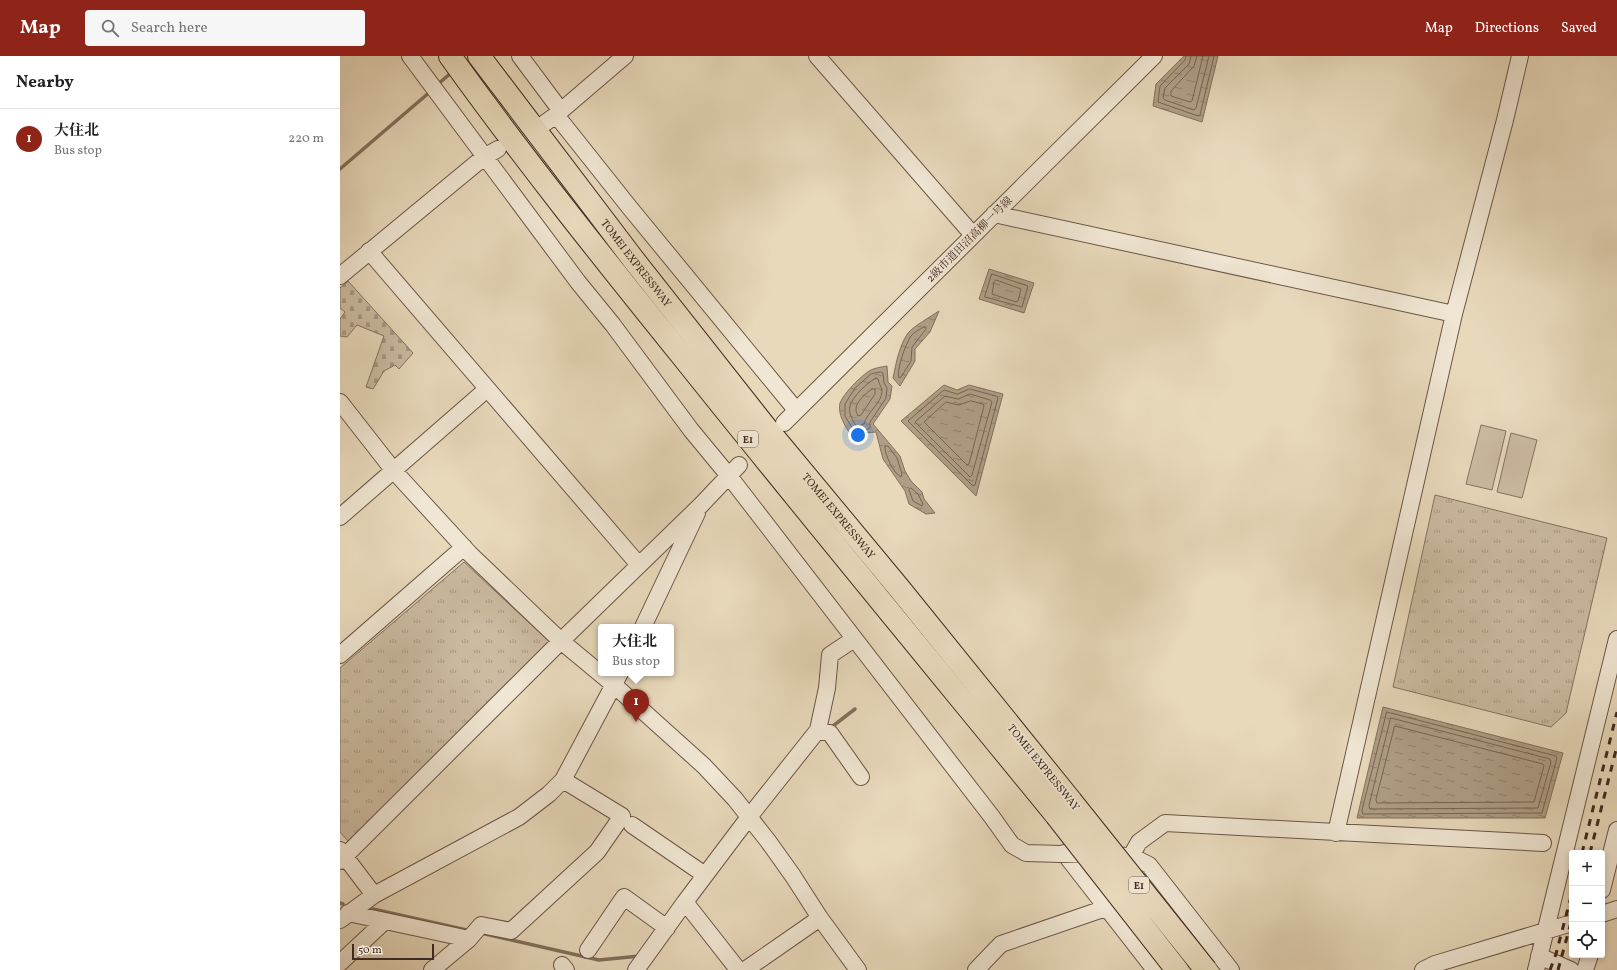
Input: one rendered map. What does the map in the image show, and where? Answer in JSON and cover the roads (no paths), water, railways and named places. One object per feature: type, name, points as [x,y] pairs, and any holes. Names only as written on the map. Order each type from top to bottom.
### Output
[{"type":"highway","name":"TOMEI EXPRESSWAY","points":[[450,56],[497,121],[580,229],[750,441],[1064,808],[1206,970]]},
{"type":"highway","name":"TOMEI EXPRESSWAY","points":[[479,56],[633,259],[767,429],[904,594],[1064,808],[1177,970]]},
{"type":"street","points":[[410,56],[484,157],[578,282],[613,325],[691,430],[734,471],[854,639],[1012,845],[1026,853],[1131,856],[1150,865],[1231,970]]},
{"type":"street","points":[[520,56],[554,116],[796,410]]},
{"type":"street","points":[[554,116],[625,56]]},
{"type":"street","points":[[817,56],[973,235]]},
{"type":"street","name":"2級市道田沼高柳一号線","points":[[784,423],[1154,56]]},
{"type":"street","points":[[1336,833],[1454,314],[1505,120],[1520,56]]},
{"type":"street","points":[[340,276],[484,157],[498,149]]},
{"type":"street","points":[[994,214],[1454,314]]},
{"type":"street","points":[[369,251],[639,565]]},
{"type":"street","points":[[340,517],[488,389]]},
{"type":"street","points":[[340,402],[394,471],[464,547],[561,641],[598,666]]},
{"type":"street","points":[[374,895],[342,856],[734,471]]},
{"type":"street","points":[[644,624],[696,509]]},
{"type":"street","points":[[340,655],[464,547]]},
{"type":"street","points":[[643,961],[749,817],[818,730],[827,688],[830,656],[854,639]]},
{"type":"street","points":[[1571,970],[1537,963],[1617,639]]},
{"type":"street","points":[[344,916],[374,895],[519,817],[549,794],[563,780],[617,679],[735,799],[793,876],[851,967]]},
{"type":"street","points":[[818,730],[830,733],[862,777]]},
{"type":"street","points":[[432,970],[473,935],[481,925],[511,931],[597,852],[622,816],[563,780]]},
{"type":"street","points":[[1131,856],[1139,842],[1165,823],[1543,843]]},
{"type":"street","points":[[632,825],[705,876]]},
{"type":"street","points":[[1603,886],[1617,830]]},
{"type":"street","points":[[1064,853],[1154,970]]},
{"type":"street","points":[[588,950],[624,897],[667,928]]},
{"type":"street","points":[[685,902],[740,968],[820,918]]},
{"type":"street","points":[[976,970],[1001,944],[1106,908]]},
{"type":"street","points":[[1605,913],[1617,909]]},
{"type":"street","points":[[344,916],[473,935]]},
{"type":"street","points":[[340,963],[385,921]]},
{"type":"street","points":[[1423,970],[1435,964],[1569,924]]},
{"type":"street","points":[[1585,970],[1589,958]]},
{"type":"water","points":[[1184,56],[1218,56],[1202,122],[1153,106],[1156,84]]},
{"type":"water","points":[[989,269],[1034,283],[1024,313],[979,299]]},
{"type":"water","points":[[939,311],[930,332],[915,349],[915,361],[900,386],[893,378],[898,355],[905,338],[914,327]]},
{"type":"water","points":[[887,366],[888,382],[892,386],[890,399],[873,424],[900,456],[905,471],[911,481],[922,492],[924,499],[935,513],[926,514],[909,504],[905,491],[883,459],[876,432],[865,433],[855,440],[846,428],[840,413],[839,408],[842,399],[857,381],[875,368]]},
{"type":"water","points":[[944,385],[957,390],[969,385],[1003,394],[976,496],[901,421]]},
{"type":"water","points":[[1383,707],[1563,753],[1545,818],[1357,818]]},
{"type":"waterway","points":[[437,85],[452,72]]},
{"type":"waterway","points":[[340,169],[431,91]]},
{"type":"waterway","points":[[829,729],[855,709]]},
{"type":"waterway","points":[[373,909],[471,931]]},
{"type":"waterway","points":[[481,933],[599,960],[640,956]]},
{"type":"railway","points":[[1583,850],[1617,712]]},
{"type":"railway","points":[[1591,850],[1617,746]]},
{"type":"railway","points":[[1550,970],[1556,954],[1569,904]]},
{"type":"railway","points":[[1558,970],[1571,922]]},
{"type":"place","name":"大住北","points":[[636,722]]}]
